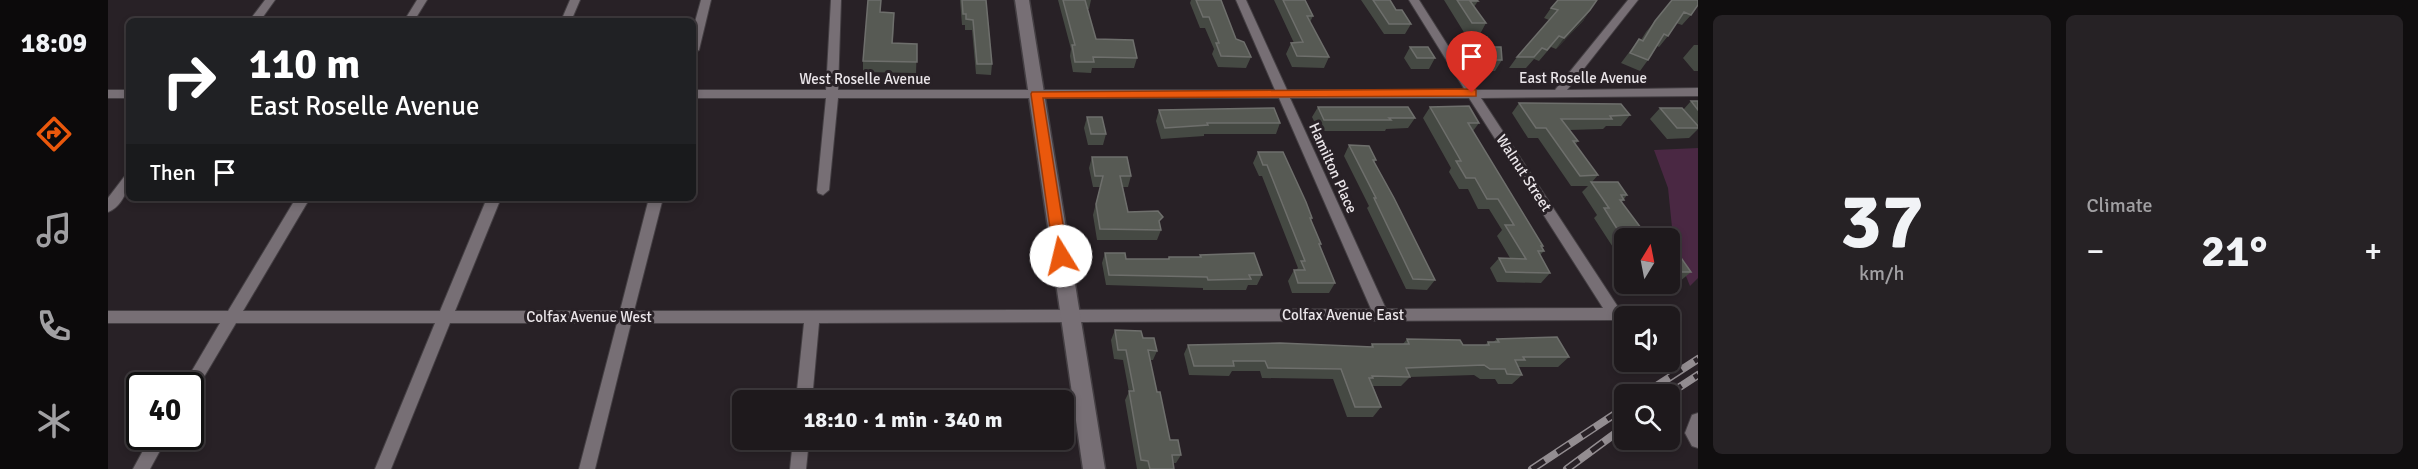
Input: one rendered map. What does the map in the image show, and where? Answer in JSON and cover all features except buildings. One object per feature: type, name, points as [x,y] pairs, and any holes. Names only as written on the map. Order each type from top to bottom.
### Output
[{"type":"street","points":[[256,18],[270,0]]},
{"type":"street","points":[[411,18],[422,0]]},
{"type":"street","points":[[567,18],[575,0]]},
{"type":"street","points":[[696,38],[706,0]]},
{"type":"street","points":[[823,190],[832,95],[836,0]]},
{"type":"street","points":[[1022,0],[1094,469]]},
{"type":"street","name":"Hamilton Place","points":[[1241,0],[1381,315]]},
{"type":"street","name":"Walnut Street","points":[[1414,0],[1614,311]]},
{"type":"street","points":[[1558,94],[1633,0]]},
{"type":"street","name":"East Roselle Avenue","points":[[1036,94],[1698,92]]},
{"type":"street","points":[[108,94],[126,94]]},
{"type":"street","name":"West Roselle Avenue","points":[[696,94],[1036,94]]},
{"type":"street","points":[[108,207],[126,184]]},
{"type":"street","points":[[199,372],[301,201]]},
{"type":"street","points":[[383,469],[493,201]]},
{"type":"street","points":[[587,469],[655,201]]},
{"type":"street","name":"Colfax Avenue East","points":[[1071,317],[1614,314]]},
{"type":"street","name":"Colfax Avenue West","points":[[108,317],[1071,317]]},
{"type":"street","points":[[805,390],[812,317]]},
{"type":"street","points":[[141,469],[152,450]]},
{"type":"street","points":[[798,469],[800,450]]},
{"type":"shaded area","points":[[1698,148],[1698,278],[1690,286],[1680,262],[1680,228],[1672,228],[1668,188],[1654,150]]},
{"type":"railway","points":[[1659,384],[1698,359]]},
{"type":"railway","points":[[1680,387],[1698,375]]},
{"type":"railway","points":[[1532,469],[1614,415]]},
{"type":"railway","points":[[1567,469],[1614,434]]},
{"type":"route","points":[[1061,256],[1036,94],[1472,93]]}]
